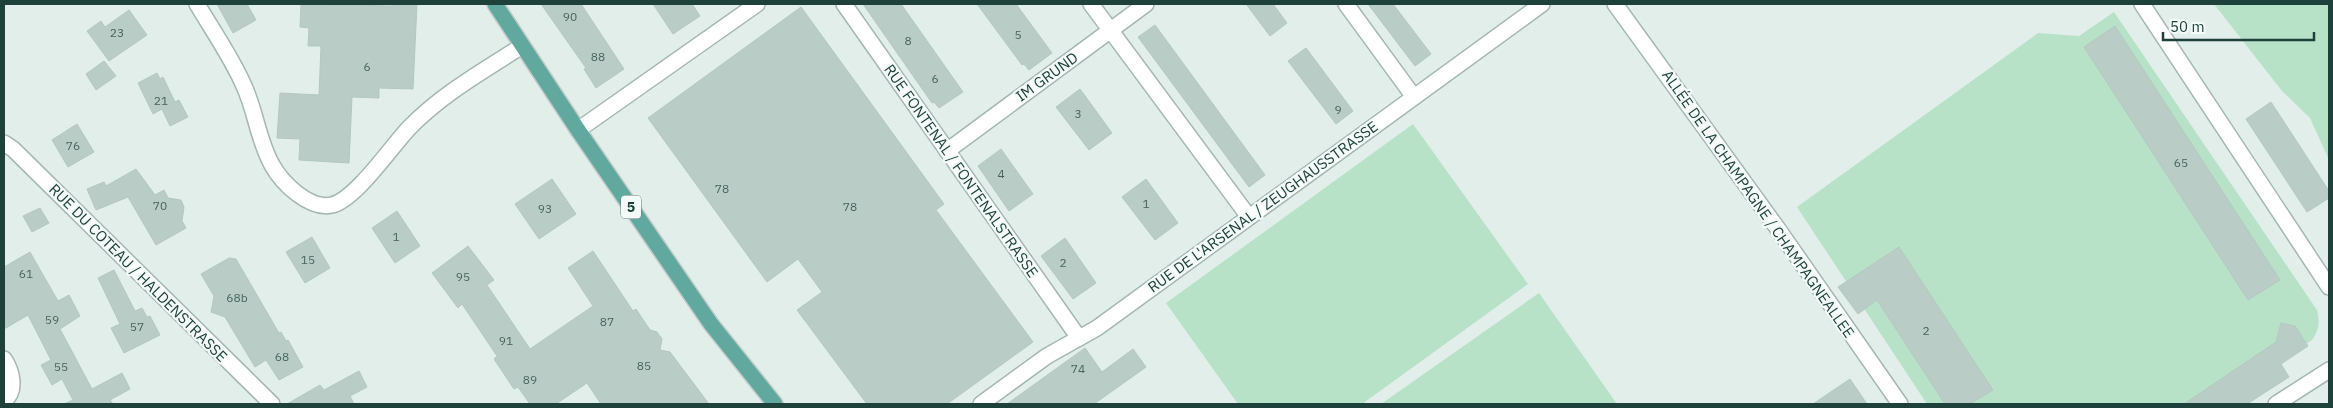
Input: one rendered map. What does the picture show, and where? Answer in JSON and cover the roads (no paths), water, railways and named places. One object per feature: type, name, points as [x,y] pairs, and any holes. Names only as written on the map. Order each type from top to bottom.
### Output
[{"type":"main road","name":"5","points":[[495,4],[578,130],[712,324],[775,404]]},
{"type":"street","points":[[197,4],[244,85],[255,114],[262,143],[272,165],[284,181],[297,193],[311,202],[323,205],[332,205],[343,200],[358,186],[408,129],[447,95],[522,46]]},
{"type":"street","name":"RUE FONTENAL / FONTENALSTRASSE","points":[[844,4],[1079,338]]},
{"type":"street","points":[[1091,4],[1249,218]]},
{"type":"street","name":"IM GRUND","points":[[947,150],[1146,4]]},
{"type":"street","points":[[1346,4],[1414,97]]},
{"type":"street","name":"RUE DE L'ARSENAL / ZEUGHAUSSTRASSE","points":[[981,404],[1047,356],[1097,328],[1542,4]]},
{"type":"street","name":"ALLÉE DE LA CHAMPAGNE / CHAMPAGNEALLEE","points":[[1616,4],[1778,229],[1900,404]]},
{"type":"street","points":[[2142,4],[2329,287]]},
{"type":"street","points":[[578,130],[752,5]]},
{"type":"street","name":"RUE DU COTEAU / HALDENSTRASSE","points":[[4,143],[13,149],[272,404]]},
{"type":"street","points":[[4,359],[8,366],[12,384],[11,393],[4,401]]},
{"type":"street","points":[[2276,404],[2329,370]]}]
